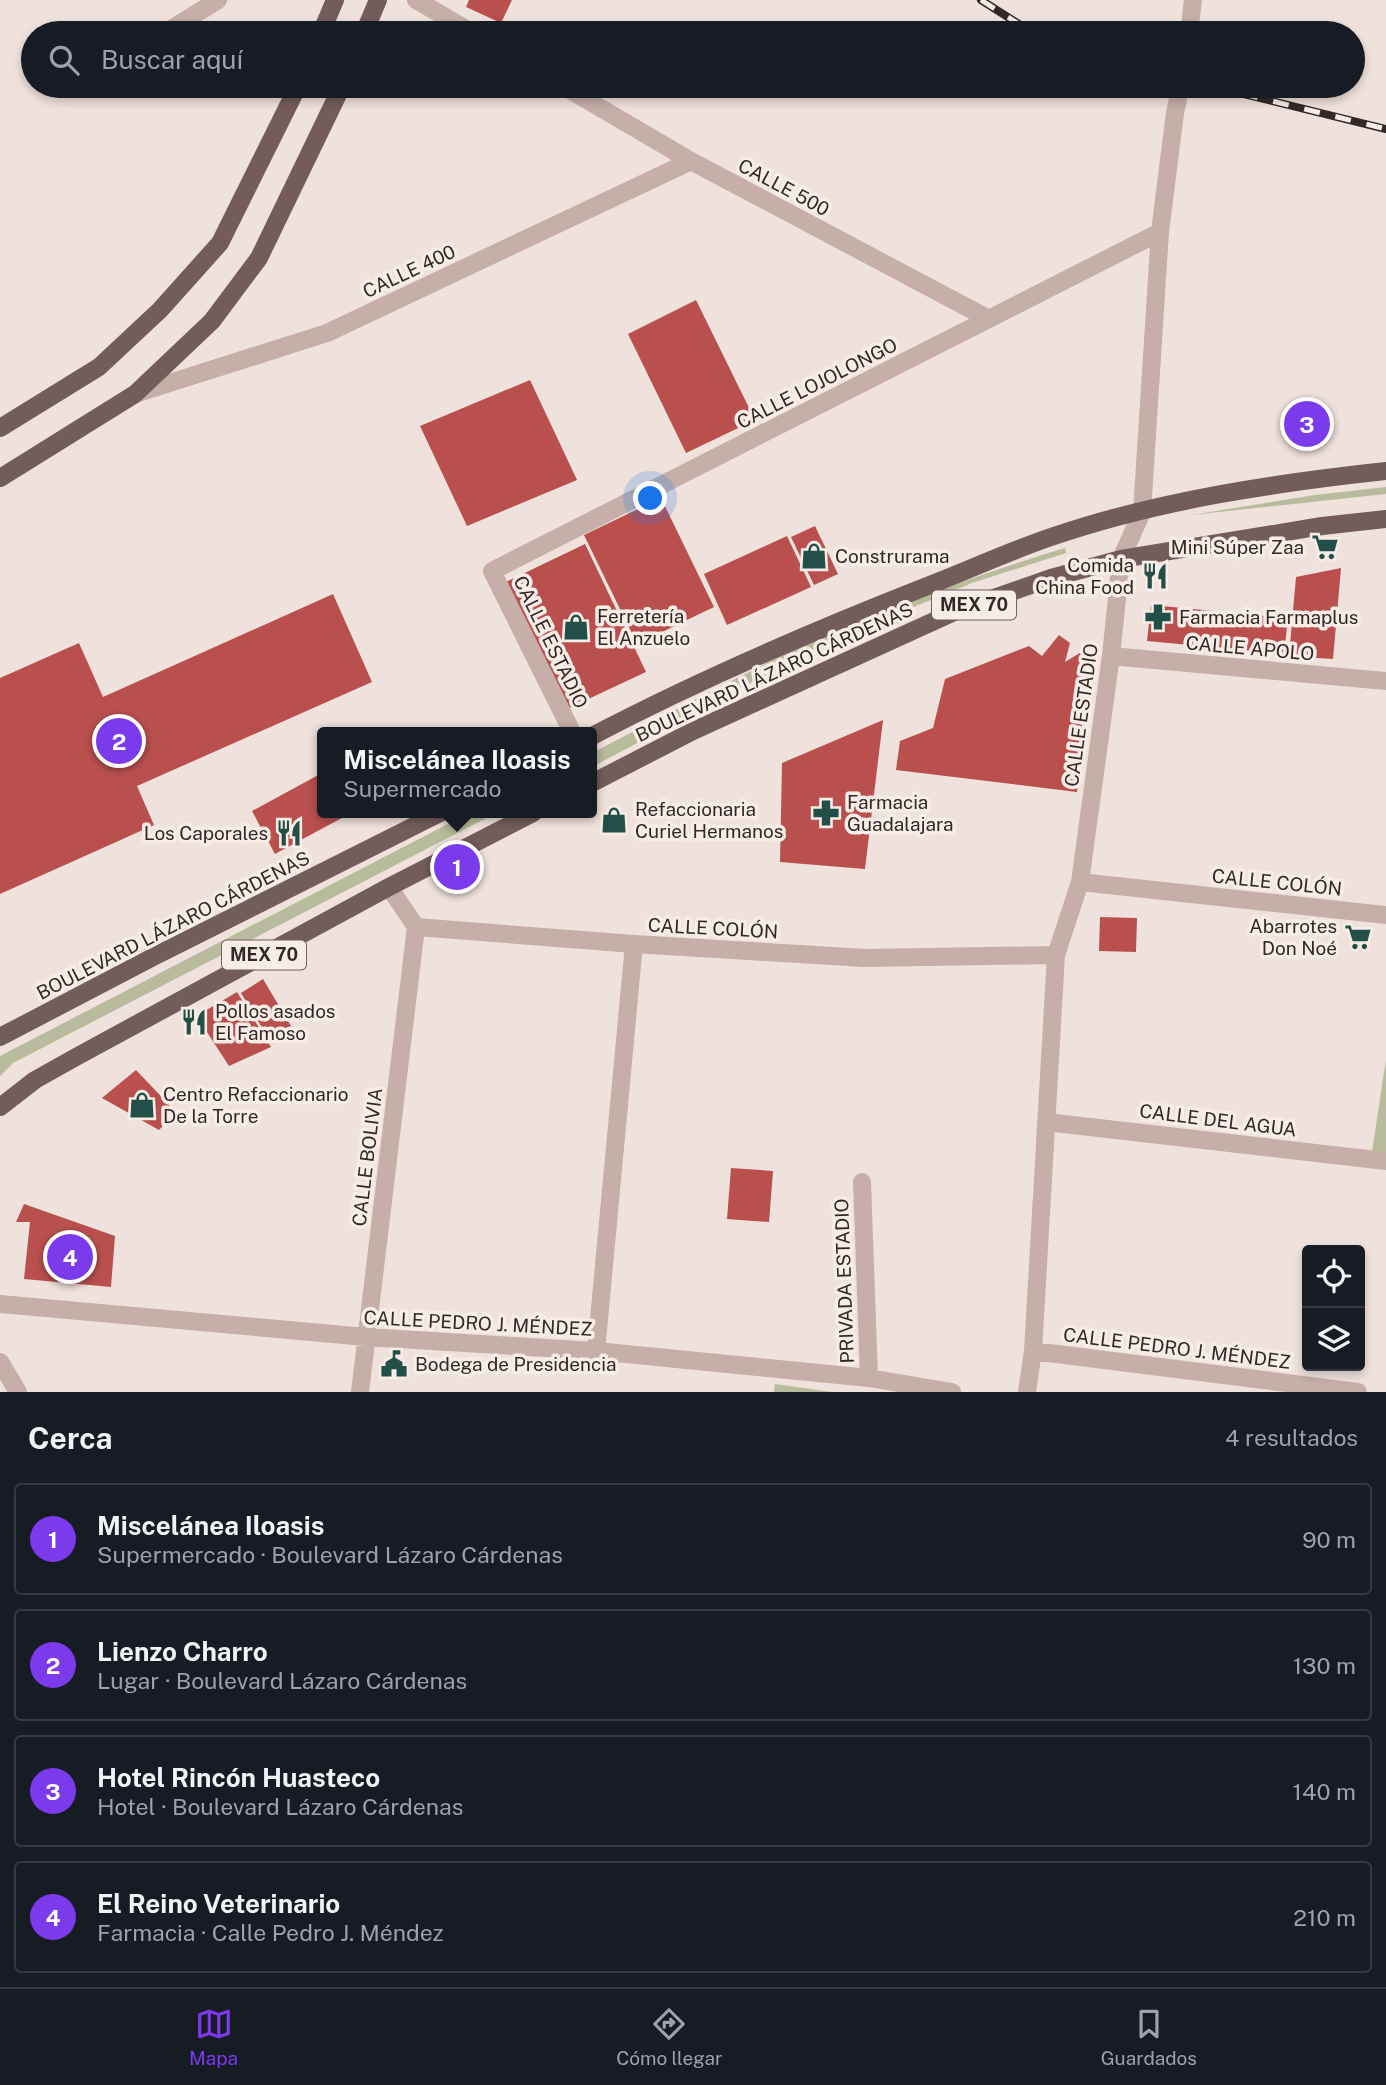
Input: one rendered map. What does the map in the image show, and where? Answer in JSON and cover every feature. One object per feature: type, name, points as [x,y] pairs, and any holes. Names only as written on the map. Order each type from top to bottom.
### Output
[{"type":"main road","points":[[326,21],[335,0]]},
{"type":"main road","points":[[369,21],[378,0]]},
{"type":"main road","points":[[0,428],[99,367],[160,310],[219,243],[292,98]]},
{"type":"main road","points":[[0,478],[135,394],[212,321],[259,258],[336,98]]},
{"type":"main road","name":"BOULEVARD LÁZARO CÁRDENAS","points":[[597,733],[669,696],[868,609],[1054,536],[1142,512],[1292,481],[1386,471]]},
{"type":"main road","name":"BOULEVARD LÁZARO CÁRDENAS","points":[[597,780],[694,731],[954,612],[1051,578],[1121,559],[1322,526],[1386,519]]},
{"type":"main road","name":"BOULEVARD LÁZARO CÁRDENAS","points":[[0,1037],[430,818]]},
{"type":"main road","name":"MEX 70","points":[[0,1107],[35,1080],[76,1057],[389,887],[523,818]]},
{"type":"street","points":[[184,21],[218,0]]},
{"type":"street","points":[[416,0],[452,21]]},
{"type":"street","points":[[1190,21],[1193,0]]},
{"type":"street","name":"CALLE 500","points":[[583,98],[691,161],[989,319]]},
{"type":"street","name":"CALLE ESTADIO","points":[[1033,1351],[1056,954],[1080,882],[1111,656],[1121,559],[1142,512],[1160,232],[1178,98]]},
{"type":"street","name":"CALLE 400","points":[[135,394],[327,333],[691,161]]},
{"type":"street","name":"CALLE LOJOLONGO","points":[[492,571],[1160,232]]},
{"type":"street","name":"CALLE ESTADIO","points":[[492,571],[570,727]]},
{"type":"street","name":"CALLE APOLO","points":[[1111,656],[1386,681]]},
{"type":"street","name":"CALLE COLÓN","points":[[1080,882],[1386,915]]},
{"type":"street","points":[[389,887],[416,927]]},
{"type":"street","name":"CALLE COLÓN","points":[[416,927],[866,958],[1056,954]]},
{"type":"street","name":"CALLE BOLIVIA","points":[[360,1392],[416,927]]},
{"type":"street","points":[[596,1351],[634,944]]},
{"type":"street","name":"CALLE DEL AGUA","points":[[1046,1122],[1386,1161]]},
{"type":"street","name":"PRIVADA ESTADIO","points":[[862,1182],[869,1378]]},
{"type":"street","name":"CALLE PEDRO J. MÉNDEZ","points":[[0,1304],[366,1337],[596,1351],[869,1378],[951,1392]]},
{"type":"street","points":[[1027,1392],[1033,1351]]},
{"type":"street","name":"CALLE PEDRO J. MÉNDEZ","points":[[1033,1351],[1358,1392]]},
{"type":"street","points":[[0,1362],[18,1392]]},
{"type":"green space","points":[[1386,487],[1386,494],[1191,515],[1315,495]]},
{"type":"green space","points":[[1065,548],[1066,553],[972,583],[826,643],[597,764],[597,750],[767,663],[914,600]]},
{"type":"green space","points":[[459,818],[486,818],[13,1063],[0,1076],[0,1056]]},
{"type":"green space","points":[[1386,1059],[1386,1154],[1372,1152]]},
{"type":"green space","points":[[775,1384],[832,1392],[774,1392]]},
{"type":"building","points":[[469,0],[512,0],[502,21],[466,7]]},
{"type":"building","points":[[696,300],[755,420],[686,453],[628,334]]},
{"type":"building","points":[[530,380],[577,480],[467,526],[420,426]]},
{"type":"building","points":[[661,498],[714,607],[637,644],[584,535]]},
{"type":"building","name":"Construrama","points":[[815,526],[838,574],[814,585],[791,537]]},
{"type":"building","points":[[787,536],[811,587],[727,625],[704,574]]},
{"type":"building","name":"Ferretería El Anzuelo","points":[[585,544],[646,672],[567,709],[506,582]]},
{"type":"building","points":[[1341,568],[1333,659],[1289,656],[1296,577]]},
{"type":"building","points":[[333,594],[372,682],[137,786],[154,825],[0,894],[0,678],[79,643],[103,697]]},
{"type":"building","points":[[1151,605],[1288,618],[1284,654],[1147,641]]},
{"type":"building","points":[[1059,635],[1070,643],[1065,662],[1088,648],[1077,792],[896,770],[900,741],[933,728],[945,679],[1029,646],[1042,656]]},
{"type":"building","name":"Farmacia Guadalajara","points":[[883,720],[865,869],[780,862],[782,763]]},
{"type":"building","name":"Los Caporales","points":[[317,776],[317,818],[342,818],[275,854],[252,811]]},
{"type":"building","points":[[1100,917],[1137,918],[1136,952],[1099,951]]},
{"type":"building","points":[[263,979],[294,1031],[272,1044],[241,993]]},
{"type":"building","points":[[237,992],[271,1047],[229,1066],[203,1026],[203,1012]]},
{"type":"building","name":"Centro Refaccionario De la Torre","points":[[136,1070],[176,1112],[159,1130],[102,1098]]},
{"type":"building","points":[[731,1168],[773,1171],[769,1222],[727,1219]]},
{"type":"building","points":[[24,1204],[115,1236],[111,1287],[24,1279],[30,1222],[16,1222]]},
{"type":"railway","points":[[981,0],[1014,21]]},
{"type":"railway","points":[[1260,98],[1386,129]]},
{"type":"place","name":"Hotel Rincón Huasteco","points":[[1307,424]]},
{"type":"place","name":"Mini Súper Zaa","points":[[1325,547]]},
{"type":"place","name":"Construrama","points":[[814,556]]},
{"type":"place","name":"Comida China Food","points":[[1155,576]]},
{"type":"place","name":"Farmacia Farmaplus","points":[[1158,617]]},
{"type":"place","name":"Ferretería El Anzuelo","points":[[576,627]]},
{"type":"place","name":"Lienzo Charro","points":[[119,741]]},
{"type":"place","name":"Farmacia Guadalajara","points":[[826,813]]},
{"type":"place","name":"Refaccionaria Curiel Hermanos","points":[[614,820]]},
{"type":"place","name":"Los Caporales","points":[[289,833]]},
{"type":"place","name":"Miscelánea Iloasis","points":[[457,867]]},
{"type":"place","name":"Abarrotes Don Noé","points":[[1358,937]]},
{"type":"place","name":"Pollos asados El Famoso","points":[[194,1022]]},
{"type":"place","name":"Centro Refaccionario De la Torre","points":[[142,1105]]},
{"type":"place","name":"El Reino Veterinario","points":[[70,1257]]},
{"type":"place","name":"Bodega de Presidencia","points":[[394,1364]]}]
